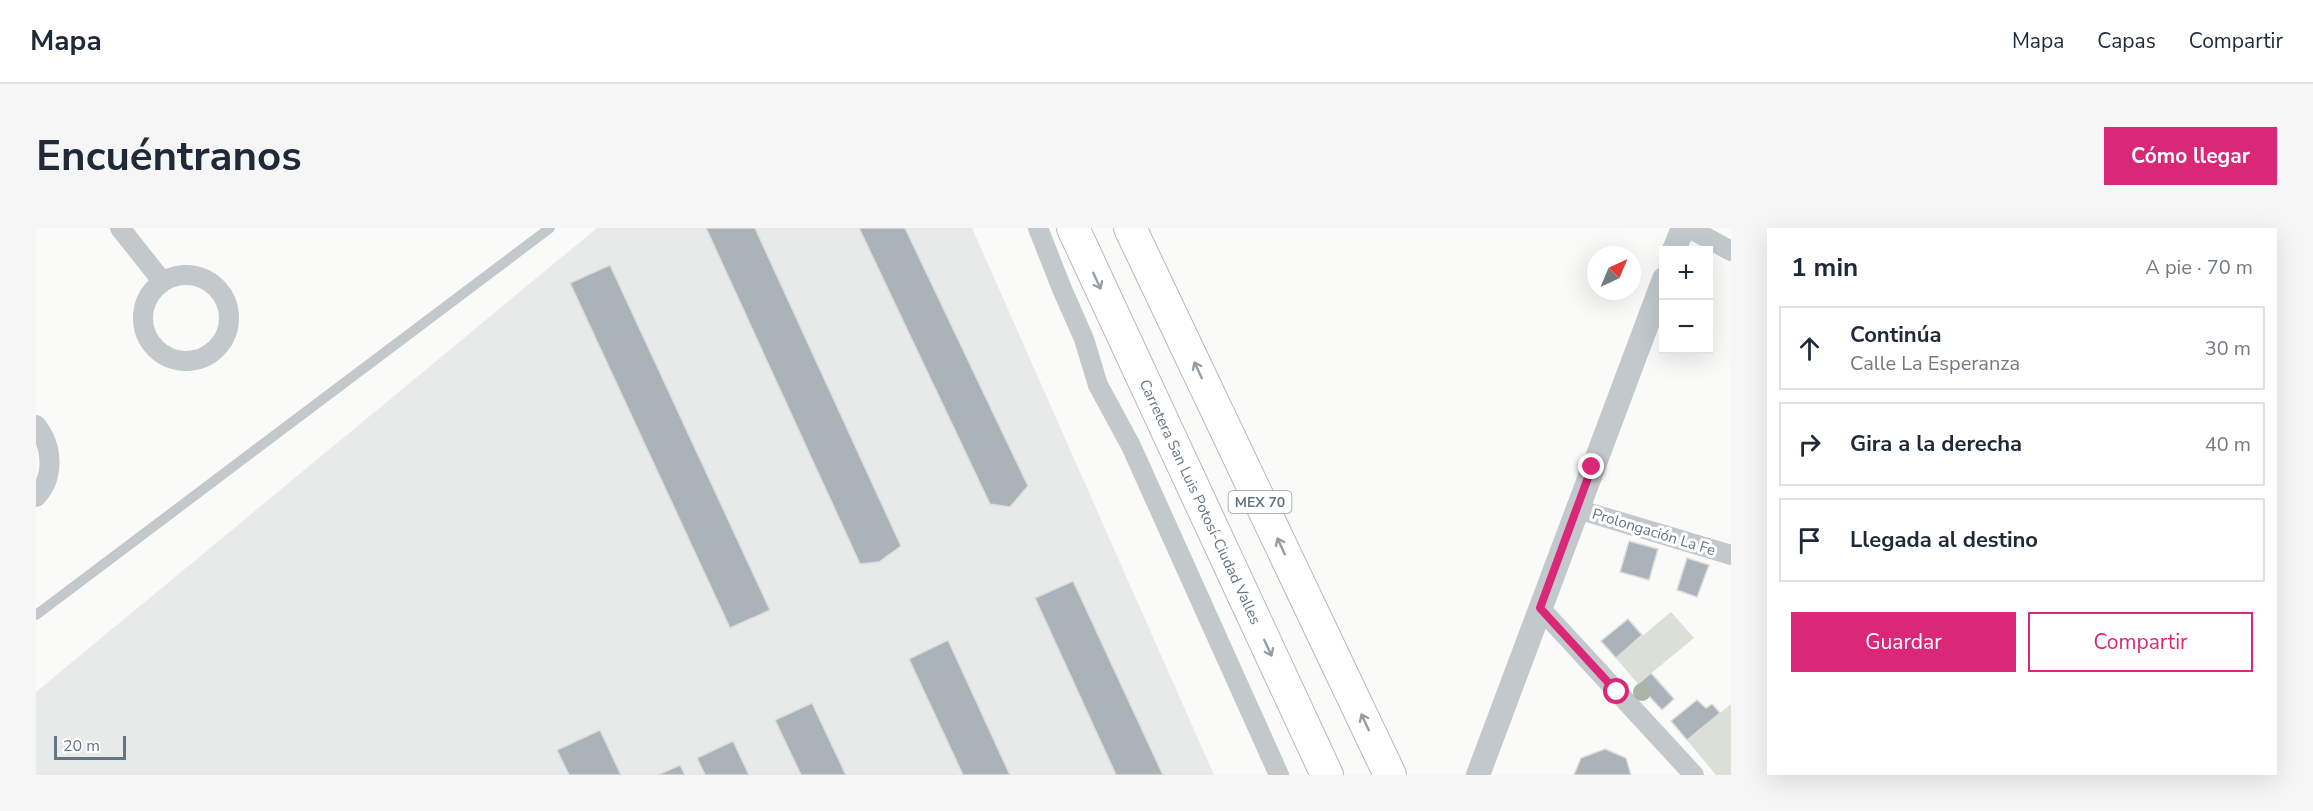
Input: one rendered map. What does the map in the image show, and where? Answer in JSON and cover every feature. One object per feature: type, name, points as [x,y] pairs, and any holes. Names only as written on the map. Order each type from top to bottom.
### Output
[{"type":"main road","name":"Carretera San Luis Potosí-Ciudad Valles","points":[[1073,228],[1327,775]]},
{"type":"main road","name":"MEX 70","points":[[1130,228],[1390,775]]},
{"type":"street","points":[[120,228],[162,281]]},
{"type":"street","points":[[1038,228],[1084,339],[1098,385],[1131,446],[1279,775]]},
{"type":"street","points":[[1676,246],[1683,228]]},
{"type":"street","points":[[1689,228],[1731,251]]},
{"type":"street","points":[[188,274],[212,284],[221,293],[227,305],[229,318],[219,345],[208,354],[195,360],[180,360],[165,356],[154,347],[146,334],[142,320],[144,304],[151,292],[162,281],[188,274]]},
{"type":"street","points":[[1478,775],[1576,508],[1659,292]]},
{"type":"street","points":[[36,425],[47,443],[50,461],[47,479],[36,497]]},
{"type":"street","name":"Prolongación La Fe","points":[[1576,508],[1731,555]]},
{"type":"street","points":[[1540,608],[1694,775]]},
{"type":"lane","points":[[36,615],[550,228]]},
{"type":"shaded area","points":[[597,228],[972,228],[1214,775],[36,775],[36,692]]},
{"type":"shaded area","points":[[1671,612],[1694,638],[1638,684],[1616,658]]},
{"type":"shaded area","points":[[1731,704],[1731,775],[1716,775],[1687,740]]},
{"type":"building","points":[[706,228],[755,228],[901,546],[879,562],[860,564]]},
{"type":"building","points":[[859,228],[905,228],[1028,486],[1010,507],[990,504]]},
{"type":"building","points":[[610,265],[770,610],[730,628],[570,283]]},
{"type":"building","points":[[1629,541],[1658,549],[1649,580],[1620,572]]},
{"type":"building","points":[[1687,558],[1709,565],[1697,597],[1677,590]]},
{"type":"building","points":[[1073,581],[1163,775],[1116,775],[1035,598]]},
{"type":"building","points":[[1628,619],[1642,635],[1616,658],[1601,641]]},
{"type":"building","points":[[948,640],[1010,775],[963,775],[909,659]]},
{"type":"building","points":[[1651,673],[1674,699],[1662,710],[1638,684]]},
{"type":"building","points":[[1697,700],[1706,708],[1712,704],[1720,713],[1687,740],[1671,721]]},
{"type":"building","points":[[812,703],[846,775],[801,775],[775,720]]},
{"type":"building","points":[[600,730],[621,775],[569,775],[557,750]]},
{"type":"building","points":[[733,741],[749,775],[705,775],[697,758]]},
{"type":"building","points":[[1605,749],[1626,758],[1631,775],[1574,775],[1581,758]]},
{"type":"building","points":[[680,765],[685,775],[658,775]]},
{"type":"route","points":[[1592,467],[1540,608],[1617,692]]}]
